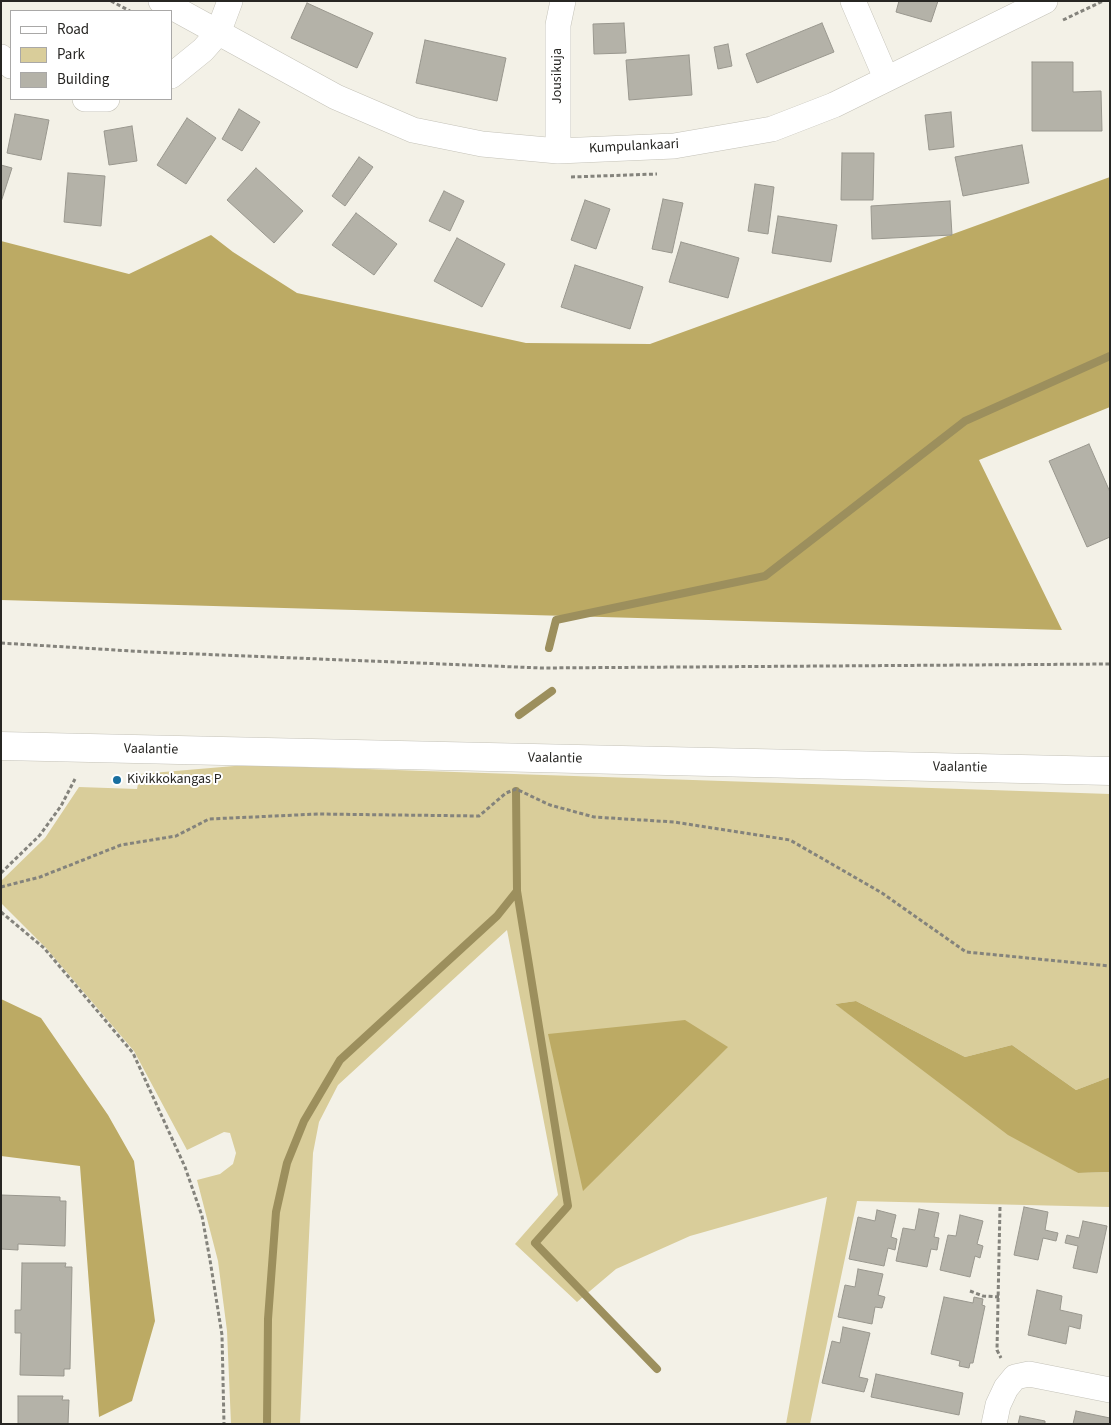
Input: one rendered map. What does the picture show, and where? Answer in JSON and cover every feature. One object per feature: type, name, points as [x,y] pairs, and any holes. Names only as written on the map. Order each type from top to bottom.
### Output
[{"type":"street","name":"Kumpulankaari","points":[[161,1],[336,97],[413,130],[482,144],[558,150],[674,146],[772,129],[834,105],[886,78],[1052,12]]},
{"type":"street","points":[[172,75],[203,50],[218,33],[230,1]]},
{"type":"street","name":"Jousikuja","points":[[558,150],[558,25],[563,1]]},
{"type":"street","points":[[853,1],[886,78]]},
{"type":"street","name":"Vaalantie","points":[[1,746],[1110,771]]},
{"type":"street","points":[[994,1424],[998,1405],[1006,1388],[1015,1377],[1029,1374],[1110,1390]]},
{"type":"path","points":[[110,1],[128,10]]},
{"type":"path","points":[[1052,12],[1103,1]]},
{"type":"path","points":[[562,176],[580,178],[660,174]]},
{"type":"path","points":[[1,643],[148,652],[541,668],[1110,664]]},
{"type":"path","points":[[1,873],[40,835],[61,806],[75,778]]},
{"type":"path","points":[[1,887],[40,877],[120,845],[176,836],[209,819],[318,814],[479,816],[506,792],[516,789],[550,804],[594,817],[674,822],[790,840],[882,893],[966,952],[1110,966]]},
{"type":"path","points":[[1,912],[44,948],[133,1053],[185,1167],[202,1216],[222,1335],[224,1424]]},
{"type":"path","points":[[1000,1207],[997,1350],[1015,1377]]},
{"type":"path","points":[[970,1291],[983,1296],[999,1297]]},
{"type":"green space","points":[[246,765],[1110,794],[1110,1077],[1076,1090],[1012,1045],[965,1057],[856,1001],[835,1004],[1078,1173],[1110,1172],[1110,1207],[857,1201],[810,1424],[786,1424],[827,1197],[690,1236],[616,1269],[577,1302],[515,1244],[558,1195],[507,930],[338,1085],[319,1122],[313,1153],[300,1424],[231,1424],[227,1331],[218,1261],[197,1180],[220,1174],[233,1164],[236,1153],[230,1133],[224,1132],[187,1150],[134,1051],[46,948],[1,903],[1,881],[45,838],[79,787],[137,789],[140,774]]},
{"type":"shaded area","points":[[1110,177],[1110,407],[979,460],[1062,630],[1,600],[1,241],[129,274],[211,235],[233,252],[297,293],[526,343],[650,344]]},
{"type":"shaded area","points":[[1,999],[41,1018],[108,1115],[134,1161],[155,1321],[132,1401],[99,1417],[80,1166],[1,1156]]},
{"type":"shaded area","points":[[856,1001],[965,1057],[1012,1045],[1076,1090],[1110,1077],[1110,1172],[1078,1173],[1008,1135],[835,1004]]},
{"type":"shaded area","points":[[685,1020],[728,1047],[583,1191],[548,1034]]},
{"type":"building","points":[[899,1],[938,1],[931,22],[896,12]]},
{"type":"building","points":[[307,3],[373,33],[357,68],[291,38]]},
{"type":"building","points":[[624,23],[626,53],[594,54],[593,24]]},
{"type":"building","points":[[822,23],[834,52],[757,83],[746,54]]},
{"type":"building","points":[[425,40],[506,58],[497,101],[416,83]]},
{"type":"building","points":[[728,44],[732,66],[718,69],[714,47]]},
{"type":"building","points":[[689,55],[692,95],[629,100],[626,60]]},
{"type":"building","points":[[1032,62],[1073,62],[1073,92],[1101,91],[1102,131],[1032,131]]},
{"type":"building","points":[[239,109],[260,122],[242,151],[222,139]]},
{"type":"building","points":[[951,112],[954,147],[929,150],[925,115]]},
{"type":"building","points":[[15,114],[49,120],[41,160],[7,153]]},
{"type":"building","points":[[187,118],[216,138],[186,184],[157,165]]},
{"type":"building","points":[[132,126],[137,161],[109,165],[104,131]]},
{"type":"building","points":[[1022,145],[1029,183],[963,196],[955,157]]},
{"type":"building","points":[[842,153],[874,153],[873,200],[841,200]]},
{"type":"building","points":[[359,157],[373,167],[345,206],[332,196]]},
{"type":"building","points":[[1,165],[12,168],[1,202]]},
{"type":"building","points":[[256,168],[303,211],[274,243],[227,200]]},
{"type":"building","points":[[68,173],[105,176],[101,226],[64,222]]},
{"type":"building","points":[[755,184],[774,187],[768,234],[748,231]]},
{"type":"building","points":[[444,191],[464,201],[450,231],[429,221]]},
{"type":"building","points":[[663,199],[683,203],[672,253],[652,249]]},
{"type":"building","points":[[585,200],[610,209],[596,249],[571,240]]},
{"type":"building","points":[[950,201],[952,235],[872,239],[871,206]]},
{"type":"building","points":[[356,213],[397,244],[374,275],[332,245]]},
{"type":"building","points":[[778,216],[837,225],[831,262],[772,253]]},
{"type":"building","points":[[457,238],[505,264],[482,307],[434,281]]},
{"type":"building","points":[[681,242],[739,258],[728,298],[669,282]]},
{"type":"building","points":[[575,265],[643,287],[630,329],[561,307]]},
{"type":"building","points":[[1089,444],[1110,492],[1110,537],[1087,547],[1049,461]]},
{"type":"building","points":[[1,1195],[60,1197],[60,1201],[66,1201],[65,1246],[18,1244],[18,1250],[1,1249]]},
{"type":"building","points":[[1024,1207],[1048,1212],[1045,1230],[1058,1233],[1056,1241],[1043,1238],[1038,1260],[1014,1255]]},
{"type":"building","points":[[919,1209],[939,1213],[934,1237],[939,1238],[937,1250],[931,1249],[927,1267],[896,1261],[903,1228],[915,1230]]},
{"type":"building","points":[[877,1210],[896,1215],[891,1237],[897,1239],[895,1250],[888,1248],[884,1266],[849,1259],[858,1217],[875,1221]]},
{"type":"building","points":[[960,1215],[983,1221],[977,1244],[983,1246],[980,1258],[975,1256],[970,1277],[940,1270],[948,1235],[956,1236]]},
{"type":"building","points":[[1083,1221],[1107,1226],[1097,1273],[1073,1268],[1078,1246],[1065,1243],[1067,1235],[1079,1238]]},
{"type":"building","points":[[22,1263],[66,1263],[65,1267],[72,1267],[70,1369],[64,1369],[64,1376],[20,1375],[21,1333],[15,1333],[15,1310],[21,1310]]},
{"type":"building","points":[[858,1269],[883,1274],[878,1295],[885,1297],[882,1308],[875,1307],[872,1324],[838,1317],[845,1285],[855,1287]]},
{"type":"building","points":[[1037,1290],[1062,1296],[1060,1310],[1082,1315],[1080,1329],[1069,1326],[1066,1344],[1028,1335]]},
{"type":"building","points":[[944,1297],[973,1303],[974,1297],[983,1299],[982,1305],[985,1306],[973,1363],[970,1363],[969,1368],[959,1366],[960,1361],[931,1354]]},
{"type":"building","points":[[843,1327],[870,1333],[859,1377],[868,1379],[864,1392],[822,1383],[832,1341],[840,1343]]},
{"type":"building","points":[[876,1374],[963,1393],[959,1415],[871,1397]]},
{"type":"building","points":[[18,1396],[63,1396],[62,1400],[69,1400],[68,1424],[18,1424]]},
{"type":"building","points":[[1076,1411],[1110,1418],[1110,1424],[1073,1424]]},
{"type":"building","points":[[1020,1416],[1045,1421],[1045,1424],[1018,1424]]},
{"type":"waterway","points":[[549,648],[556,620],[765,576],[965,421],[1110,356]]},
{"type":"waterway","points":[[519,715],[552,691]]},
{"type":"waterway","points":[[267,1424],[268,1319],[276,1212],[287,1163],[304,1121],[340,1060],[497,916],[517,891],[516,791]]},
{"type":"waterway","points":[[517,891],[568,1206],[535,1243],[657,1369]]},
{"type":"place","name":"Kivikkokangas P","points":[[117,780]]}]
